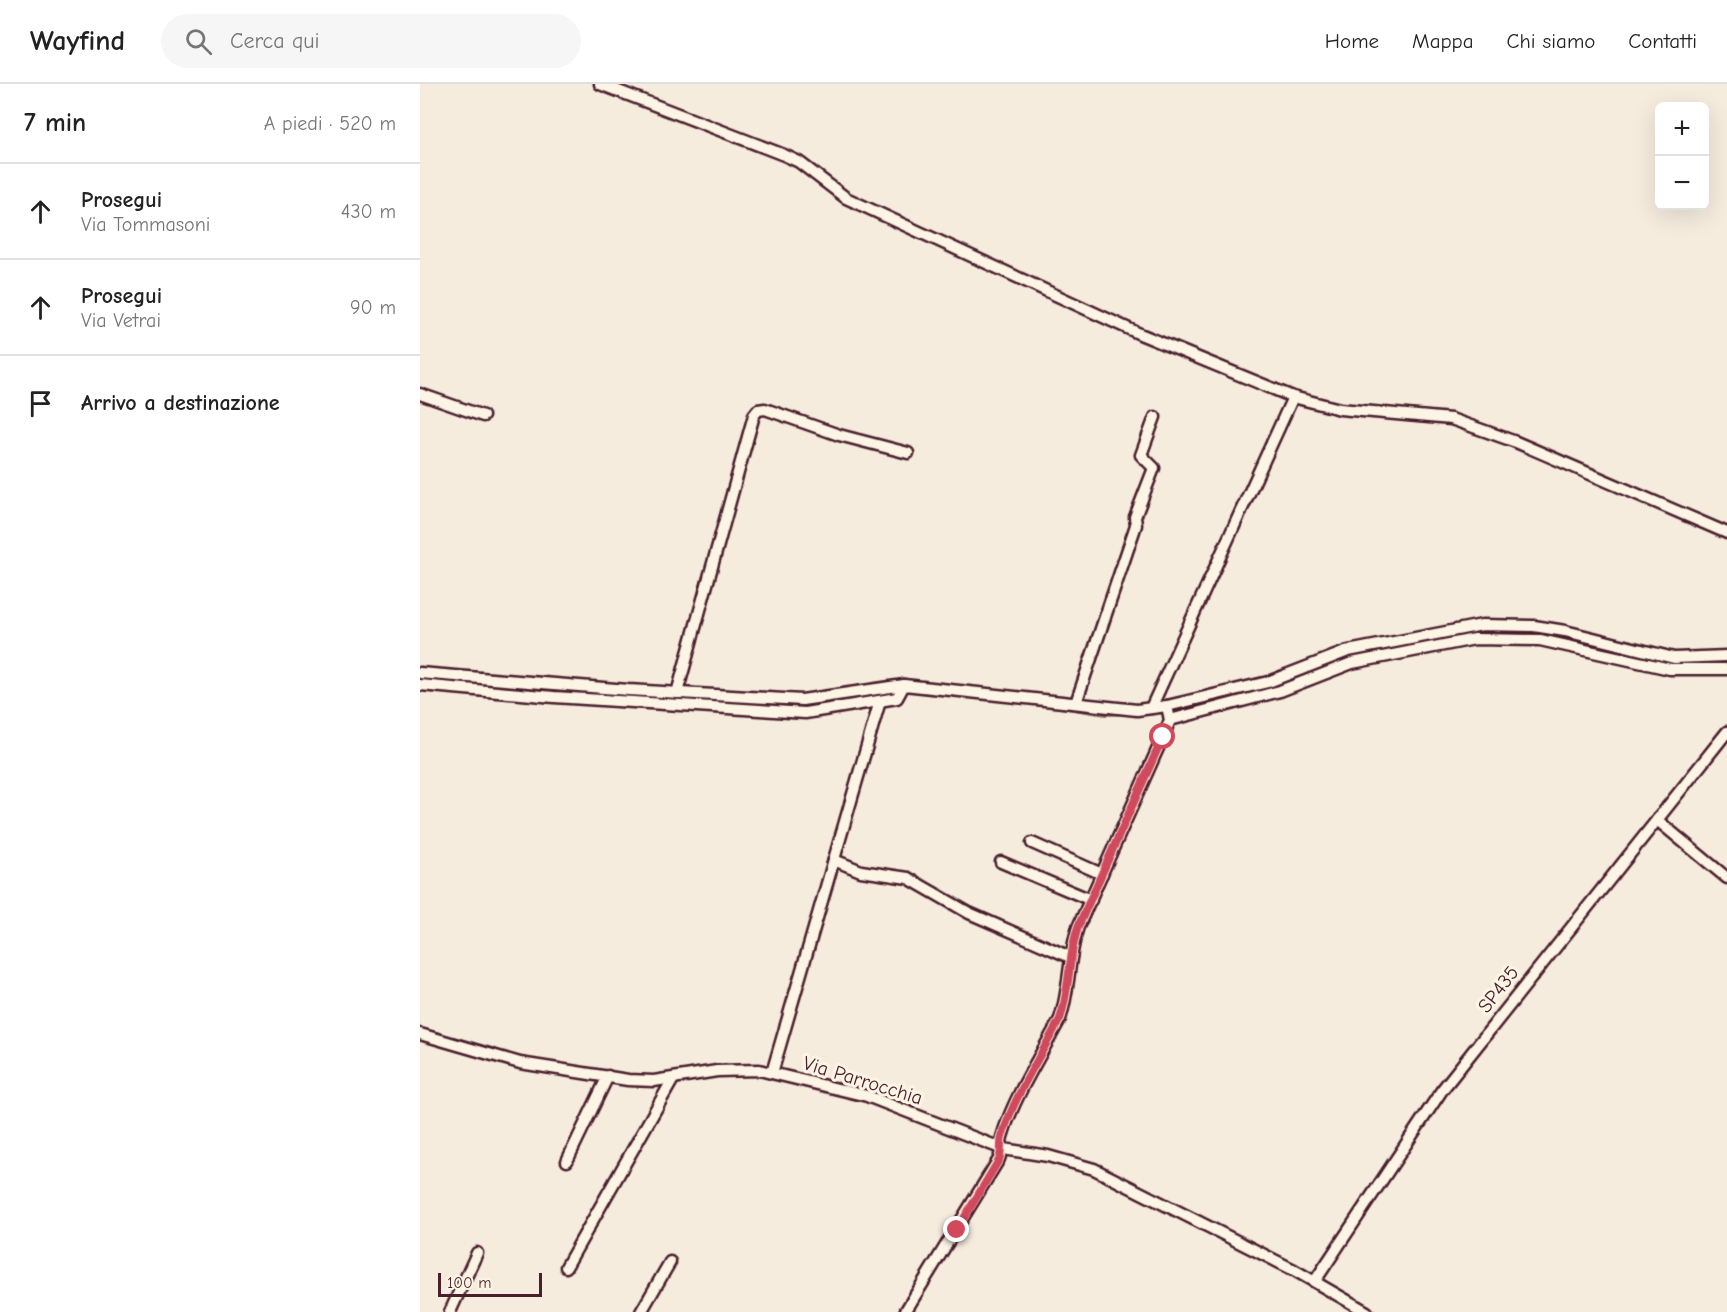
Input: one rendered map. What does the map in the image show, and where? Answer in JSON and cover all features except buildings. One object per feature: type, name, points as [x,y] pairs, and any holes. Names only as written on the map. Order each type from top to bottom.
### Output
[{"type":"street","points":[[600,84],[784,155],[804,166],[838,194],[864,207],[1140,334],[1293,397],[1340,409],[1451,419],[1516,442],[1727,533]]},
{"type":"street","points":[[420,394],[483,416]]},
{"type":"street","points":[[1151,708],[1293,397]]},
{"type":"street","points":[[677,693],[754,415],[758,410],[765,410],[839,435],[908,453]]},
{"type":"street","points":[[1076,703],[1136,525],[1135,518],[1154,468],[1141,455],[1155,417]]},
{"type":"street","points":[[420,673],[677,693],[802,700],[902,689],[1076,703],[1119,710],[1151,708],[1168,713],[1280,691],[1352,663],[1465,634],[1534,626],[1565,631],[1667,657],[1727,656]]},
{"type":"street","points":[[1465,634],[1540,640],[1670,669],[1727,669]]},
{"type":"street","points":[[420,686],[805,713],[897,698],[902,689]]},
{"type":"street","points":[[772,1073],[880,701]]},
{"type":"street","points":[[905,1312],[978,1196],[1003,1149],[1001,1140],[1011,1116],[1063,1011],[1070,957],[1078,927],[1168,713]]},
{"type":"street","name":"SP435","points":[[1315,1281],[1442,1090],[1727,732]]},
{"type":"street","points":[[1657,820],[1727,878]]},
{"type":"street","points":[[1032,843],[1102,874]]},
{"type":"street","points":[[834,860],[861,871],[908,878],[969,913],[1070,957]]},
{"type":"street","points":[[1001,862],[1091,900]]},
{"type":"street","name":"Via Parrocchia","points":[[420,1034],[520,1063],[608,1076],[645,1080],[673,1079],[736,1069],[772,1073],[885,1101],[1003,1149],[1048,1156],[1094,1168],[1315,1281],[1367,1312]]},
{"type":"street","points":[[567,1161],[608,1076]]},
{"type":"street","points":[[566,1266],[673,1079]]},
{"type":"street","points":[[450,1312],[477,1253]]},
{"type":"street","points":[[640,1312],[670,1262]]},
{"type":"waterway","points":[[1405,645],[1504,631],[1568,637]]},
{"type":"waterway","points":[[1172,712],[1271,687],[1346,657],[1384,649]]},
{"type":"waterway","points":[[1635,654],[1670,662]]},
{"type":"waterway","points":[[1676,663],[1727,662]]},
{"type":"waterway","points":[[420,679],[554,691],[794,705]]},
{"type":"waterway","points":[[904,691],[967,697]]},
{"type":"waterway","points":[[803,705],[827,704],[871,695]]},
{"type":"waterway","points":[[1047,706],[1106,715],[1166,713]]},
{"type":"route","points":[[957,1230],[999,1160],[1003,1149],[1001,1140],[1011,1116],[1060,1019],[1070,974],[1071,950],[1078,927],[1163,737]]}]
